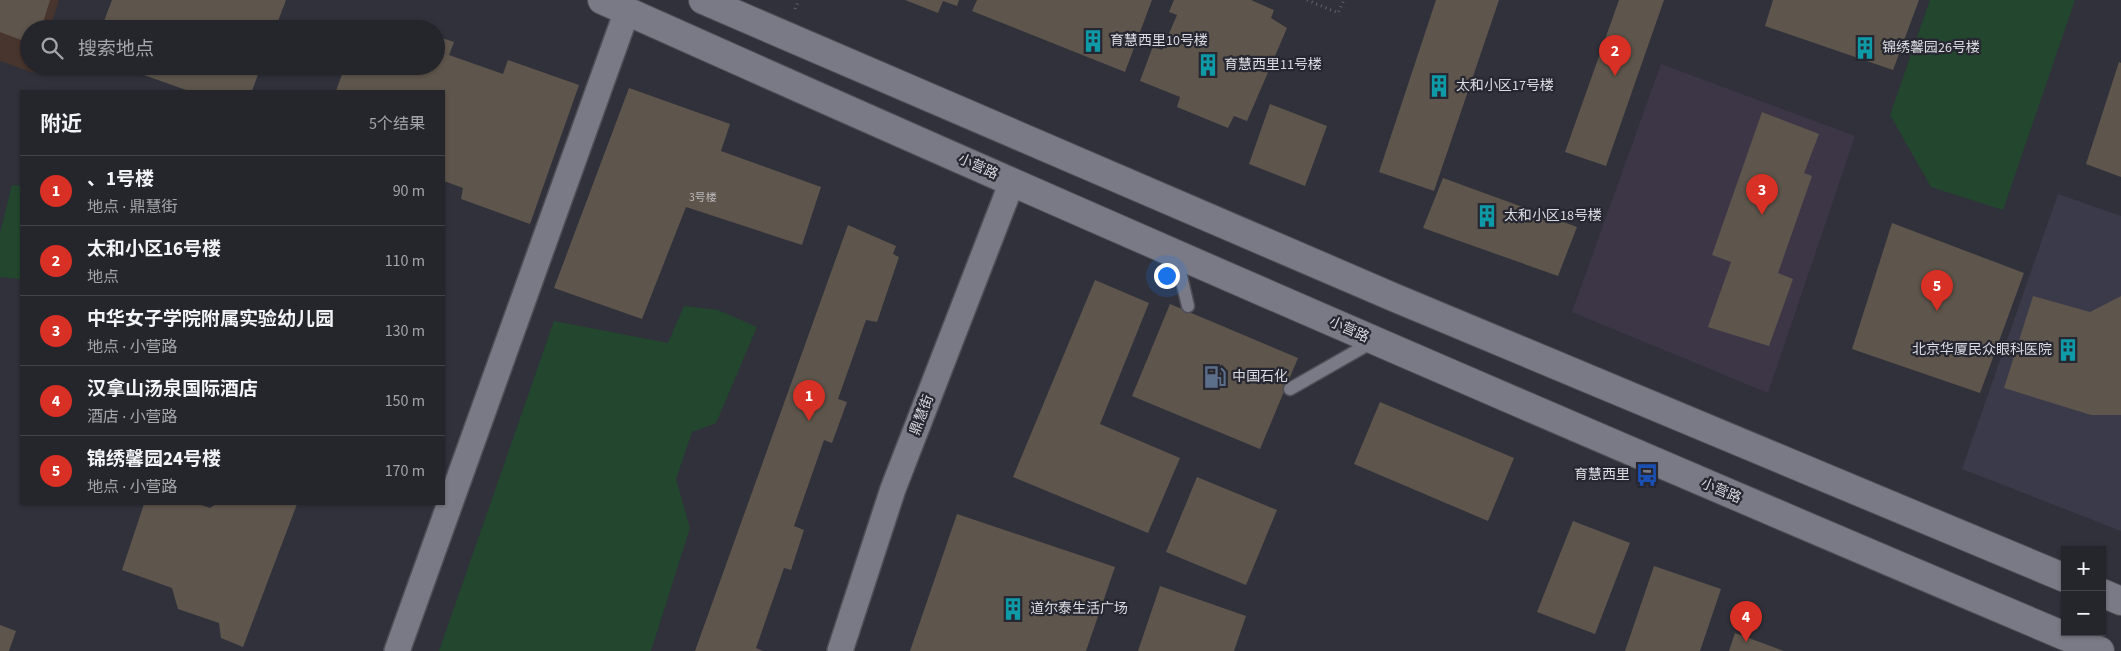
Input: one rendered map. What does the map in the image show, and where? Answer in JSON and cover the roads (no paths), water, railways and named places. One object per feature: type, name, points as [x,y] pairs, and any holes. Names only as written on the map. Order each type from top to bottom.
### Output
[{"type":"street","name":"小营路","points":[[602,0],[1374,342],[2100,651]]},
{"type":"street","points":[[703,0],[1384,294],[2061,576]]},
{"type":"street","points":[[397,651],[627,11]]},
{"type":"street","name":"鼎慧街","points":[[840,651],[893,490],[1012,182]]},
{"type":"street","points":[[2106,595],[2121,601]]},
{"type":"lane","points":[[1176,255],[1188,306]]},
{"type":"lane","points":[[1290,389],[1374,342]]},
{"type":"place","name":"育慧西里10号楼","points":[[1093,41]]},
{"type":"place","name":"锦绣馨园26号楼","points":[[1865,48]]},
{"type":"place","name":"育慧西里11号楼","points":[[1208,65]]},
{"type":"place","name":"太和小区16号楼","points":[[1615,76]]},
{"type":"place","name":"太和小区17号楼","points":[[1439,86]]},
{"type":"place","name":"中华女子学院附属实验幼儿园","points":[[1762,215]]},
{"type":"place","name":"太和小区18号楼","points":[[1487,216]]},
{"type":"place","name":"锦绣馨园24号楼","points":[[1937,311]]},
{"type":"place","name":"北京华厦民众眼科医院","points":[[2068,350]]},
{"type":"place","name":"中国石化","points":[[1215,377]]},
{"type":"place","name":"、1号楼","points":[[809,421]]},
{"type":"place","name":"育慧西里","points":[[1647,475]]},
{"type":"place","name":"道尔泰生活广场","points":[[1013,609]]},
{"type":"place","name":"汉拿山汤泉国际酒店","points":[[1746,642]]}]
